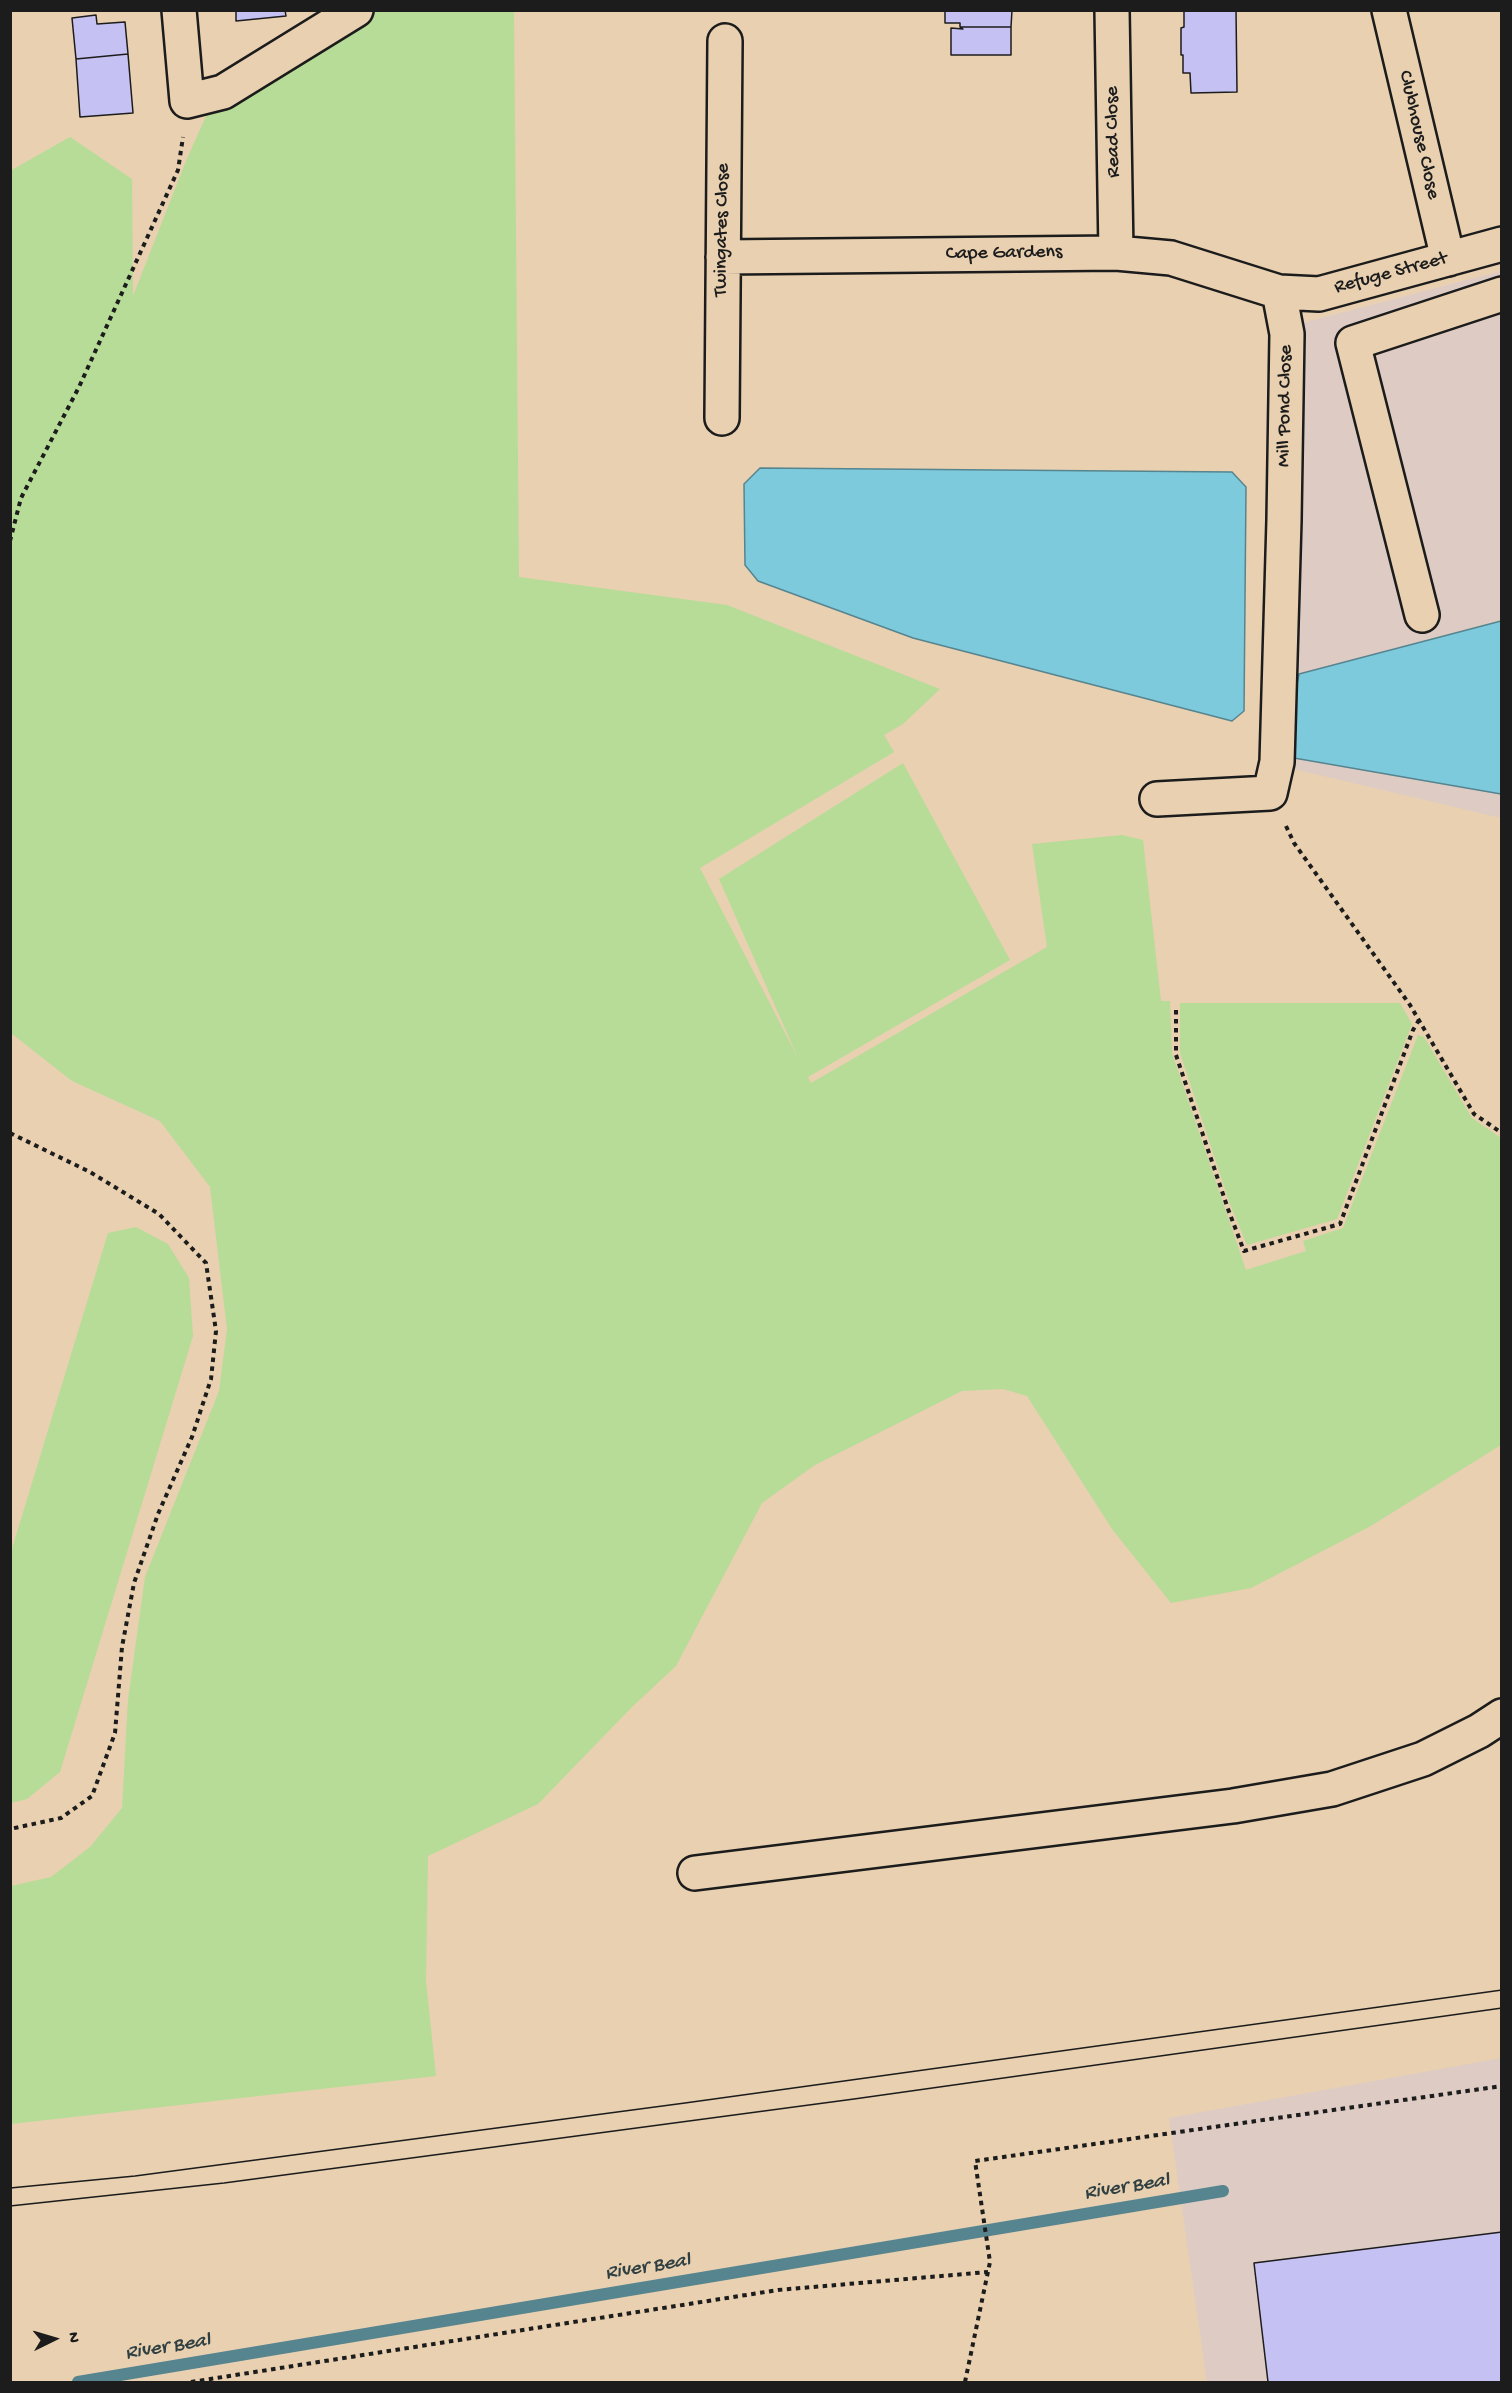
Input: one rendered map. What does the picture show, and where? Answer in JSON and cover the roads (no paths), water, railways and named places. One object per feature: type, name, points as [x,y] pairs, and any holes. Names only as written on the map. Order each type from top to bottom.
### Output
[{"type":"street","points":[[179,10],[187,101],[223,92],[356,10]]},
{"type":"street","name":"Read Close","points":[[1112,10],[1116,253]]},
{"type":"street","name":"Clubhouse Close","points":[[1389,10],[1448,258]]},
{"type":"street","name":"Twingates Close","points":[[722,418],[726,41]]},
{"type":"street","name":"Refuge Street","points":[[1279,292],[1319,294],[1502,244]]},
{"type":"street","name":"Cape Gardens","points":[[723,257],[1116,253],[1171,258],[1279,292]]},
{"type":"street","name":"Mill Pond Close","points":[[1157,799],[1270,793],[1277,762],[1284,520],[1287,334],[1279,292]]},
{"type":"street","points":[[1422,615],[1353,343],[1502,294]]},
{"type":"street","points":[[695,1873],[1233,1806],[1332,1789],[1423,1759],[1479,1731],[1502,1716]]},
{"type":"water","points":[[760,468],[1232,472],[1246,487],[1244,711],[1232,721],[913,638],[758,581],[745,565],[744,484]]},
{"type":"water","points":[[1501,621],[1501,794],[1294,758],[1294,698],[1299,674]]},
{"type":"waterway","name":"River Beal","points":[[78,2382],[1223,2191]]},
{"type":"tram line","points":[[10,2188],[135,2176],[685,2103],[1502,1990]]},
{"type":"tram line","points":[[10,2206],[224,2183],[854,2099],[1502,2008]]}]
